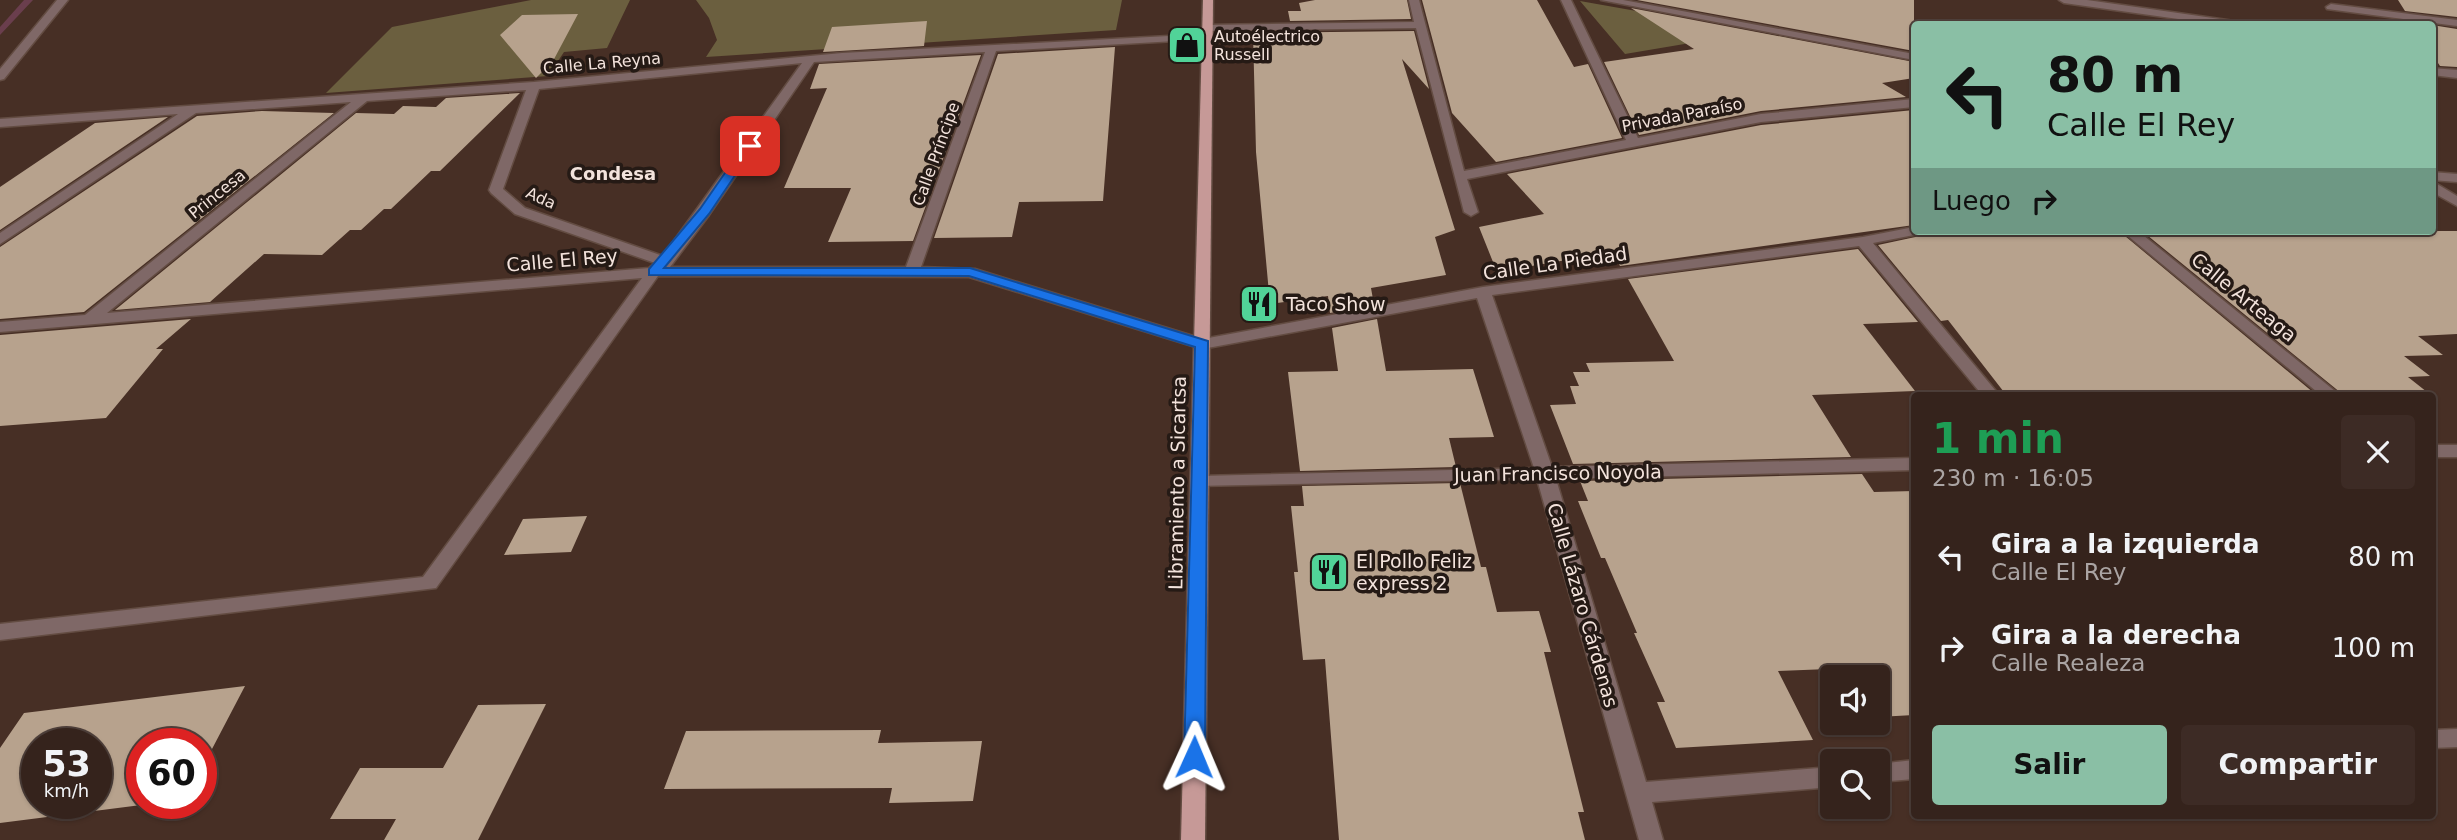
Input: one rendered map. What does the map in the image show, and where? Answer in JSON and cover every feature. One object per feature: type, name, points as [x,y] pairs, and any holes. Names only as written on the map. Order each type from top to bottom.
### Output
[{"type":"main road","name":"Libramiento a Sicartsa","points":[[1193,840],[1208,0]]},
{"type":"street","points":[[0,76],[63,0]]},
{"type":"street","points":[[1413,0],[1471,212]]},
{"type":"street","points":[[1566,0],[1634,143]]},
{"type":"street","points":[[1606,0],[1911,56]]},
{"type":"street","points":[[2064,0],[2213,21]]},
{"type":"street","points":[[2329,8],[2457,23]]},
{"type":"street","name":"Calle La Reyna","points":[[0,123],[534,86],[810,60],[992,47],[1207,33],[1422,25]]},
{"type":"street","name":"Calle Príncipe","points":[[912,272],[992,47]]},
{"type":"street","points":[[0,632],[429,583],[660,267],[704,212],[810,60]]},
{"type":"street","points":[[2436,71],[2457,74]]},
{"type":"street","name":"Ada","points":[[534,86],[496,190],[520,211],[660,267]]},
{"type":"street","name":"Princesa","points":[[89,320],[366,96]]},
{"type":"street","name":"Privada Paraíso","points":[[1459,176],[1762,118],[1911,103]]},
{"type":"street","points":[[0,240],[195,108]]},
{"type":"street","points":[[2436,176],[2457,178]]},
{"type":"street","points":[[2436,188],[2457,202]]},
{"type":"street","name":"Calle La Piedad","points":[[1202,344],[1483,292],[1863,241],[1911,232]]},
{"type":"street","name":"Calle Arteaga","points":[[2134,235],[2328,392]]},
{"type":"street","points":[[1863,241],[1989,392]]},
{"type":"street","name":"Calle El Rey","points":[[0,327],[660,267],[970,272],[1202,344]]},
{"type":"street","name":"Calle Lázaro Cárdenas","points":[[1483,292],[1545,474],[1651,840]]},
{"type":"street","points":[[2436,451],[2457,451]]},
{"type":"street","name":"Juan Francisco Noyola","points":[[1200,482],[1911,464]]},
{"type":"street","points":[[2436,739],[2457,738]]},
{"type":"street","points":[[1890,772],[1911,770]]},
{"type":"street","points":[[1637,793],[1820,778]]},
{"type":"shaded area","points":[[531,0],[630,0],[607,48],[564,52],[548,76],[326,93],[392,27]]},
{"type":"shaded area","points":[[696,0],[1122,0],[1116,30],[706,57],[717,40],[709,18]]},
{"type":"shaded area","points":[[1580,1],[1789,38],[1760,43],[1720,38],[1625,54]]},
{"type":"building","points":[[1315,0],[1407,0],[1411,19],[1290,21],[1288,11],[1301,11],[1299,3]]},
{"type":"building","points":[[1422,0],[1537,0],[1574,67],[1588,64],[1622,138],[1496,162],[1452,113]]},
{"type":"building","points":[[1637,0],[1914,0],[1911,50]]},
{"type":"building","points":[[2398,0],[2457,0],[2457,17],[2405,11]]},
{"type":"building","points":[[1631,8],[1911,61],[1911,78],[1882,83],[1906,97],[1761,111],[1639,135],[1604,62],[1694,49]]},
{"type":"building","points":[[578,14],[553,61],[536,78],[500,35],[522,15]]},
{"type":"building","points":[[927,21],[924,46],[823,52],[832,27]]},
{"type":"building","points":[[2436,26],[2457,29],[2457,67],[2440,66],[2436,60]]},
{"type":"building","points":[[1414,31],[1429,89],[1402,59],[1455,230],[1435,237],[1446,275],[1371,288],[1374,305],[1330,313],[1328,296],[1270,304],[1256,152],[1253,33]]},
{"type":"building","points":[[1115,47],[1103,201],[1019,202],[1012,237],[934,238],[998,54]]},
{"type":"building","points":[[981,55],[913,241],[828,242],[851,188],[784,188],[827,88],[810,89],[819,64]]},
{"type":"building","points":[[520,93],[440,171],[431,171],[391,209],[384,209],[361,230],[350,230],[322,255],[264,254],[210,302],[115,310],[356,113],[394,114],[403,106],[436,107],[446,98]]},
{"type":"building","points":[[1911,110],[1911,225],[1620,266],[1613,252],[1497,272],[1479,227],[1544,214],[1507,174],[1761,125]]},
{"type":"building","points":[[262,111],[334,113],[84,312],[0,319],[0,247],[197,116]]},
{"type":"building","points":[[168,117],[0,230],[0,187],[95,123]]},
{"type":"building","points":[[2436,231],[2457,231],[2457,334],[2418,336],[2443,355],[2404,356],[2430,376],[2408,377],[2427,392],[2340,392],[2147,235],[2436,235]]},
{"type":"building","points":[[2124,235],[2313,392],[2004,392],[1948,320],[1941,321],[1878,245],[1920,236]]},
{"type":"building","points":[[1858,249],[1918,322],[1863,324],[1915,391],[1812,395],[1851,457],[1573,464],[1550,405],[1576,404],[1570,386],[1579,386],[1573,372],[1590,372],[1586,363],[1674,361],[1628,279]]},
{"type":"building","points":[[191,319],[156,349],[163,349],[106,418],[0,426],[0,335]]},
{"type":"building","points":[[1377,319],[1386,371],[1473,369],[1494,437],[1449,438],[1456,467],[1300,471],[1288,372],[1338,371],[1332,328]]},
{"type":"building","points":[[1862,474],[1874,492],[1911,491],[1911,715],[1890,716],[1890,665],[1820,665],[1820,669],[1778,671],[1813,740],[1676,748],[1657,702],[1665,702],[1605,558],[1601,558],[1578,501],[1588,501],[1580,481]]},
{"type":"building","points":[[1460,483],[1481,567],[1486,567],[1497,612],[1539,611],[1551,652],[1544,652],[1584,812],[1578,812],[1585,840],[1339,840],[1325,659],[1303,660],[1294,572],[1298,572],[1291,506],[1304,506],[1302,486]]},
{"type":"building","points":[[587,516],[571,552],[504,555],[523,519]]},
{"type":"building","points":[[245,686],[217,739],[217,728],[126,728],[126,807],[112,809],[112,728],[21,728],[21,819],[31,819],[0,823],[0,748],[24,713]]},
{"type":"building","points":[[546,704],[478,840],[384,840],[396,819],[330,819],[360,768],[443,768],[478,705]]},
{"type":"building","points":[[881,730],[878,743],[982,741],[973,801],[889,803],[892,788],[664,789],[686,731]]},
{"type":"waterway","points":[[0,32],[29,0]]},
{"type":"place","name":"Autoélectrico Russell","points":[[1187,45]]},
{"type":"place","name":"Taco Show","points":[[1259,304]]},
{"type":"place","name":"El Pollo Feliz express 2","points":[[1329,572]]},
{"type":"district","name":"Condesa","points":[[613,173]]},
{"type":"route","points":[[750,146],[666,262],[654,272],[970,272],[1202,344],[1194,757]]}]
